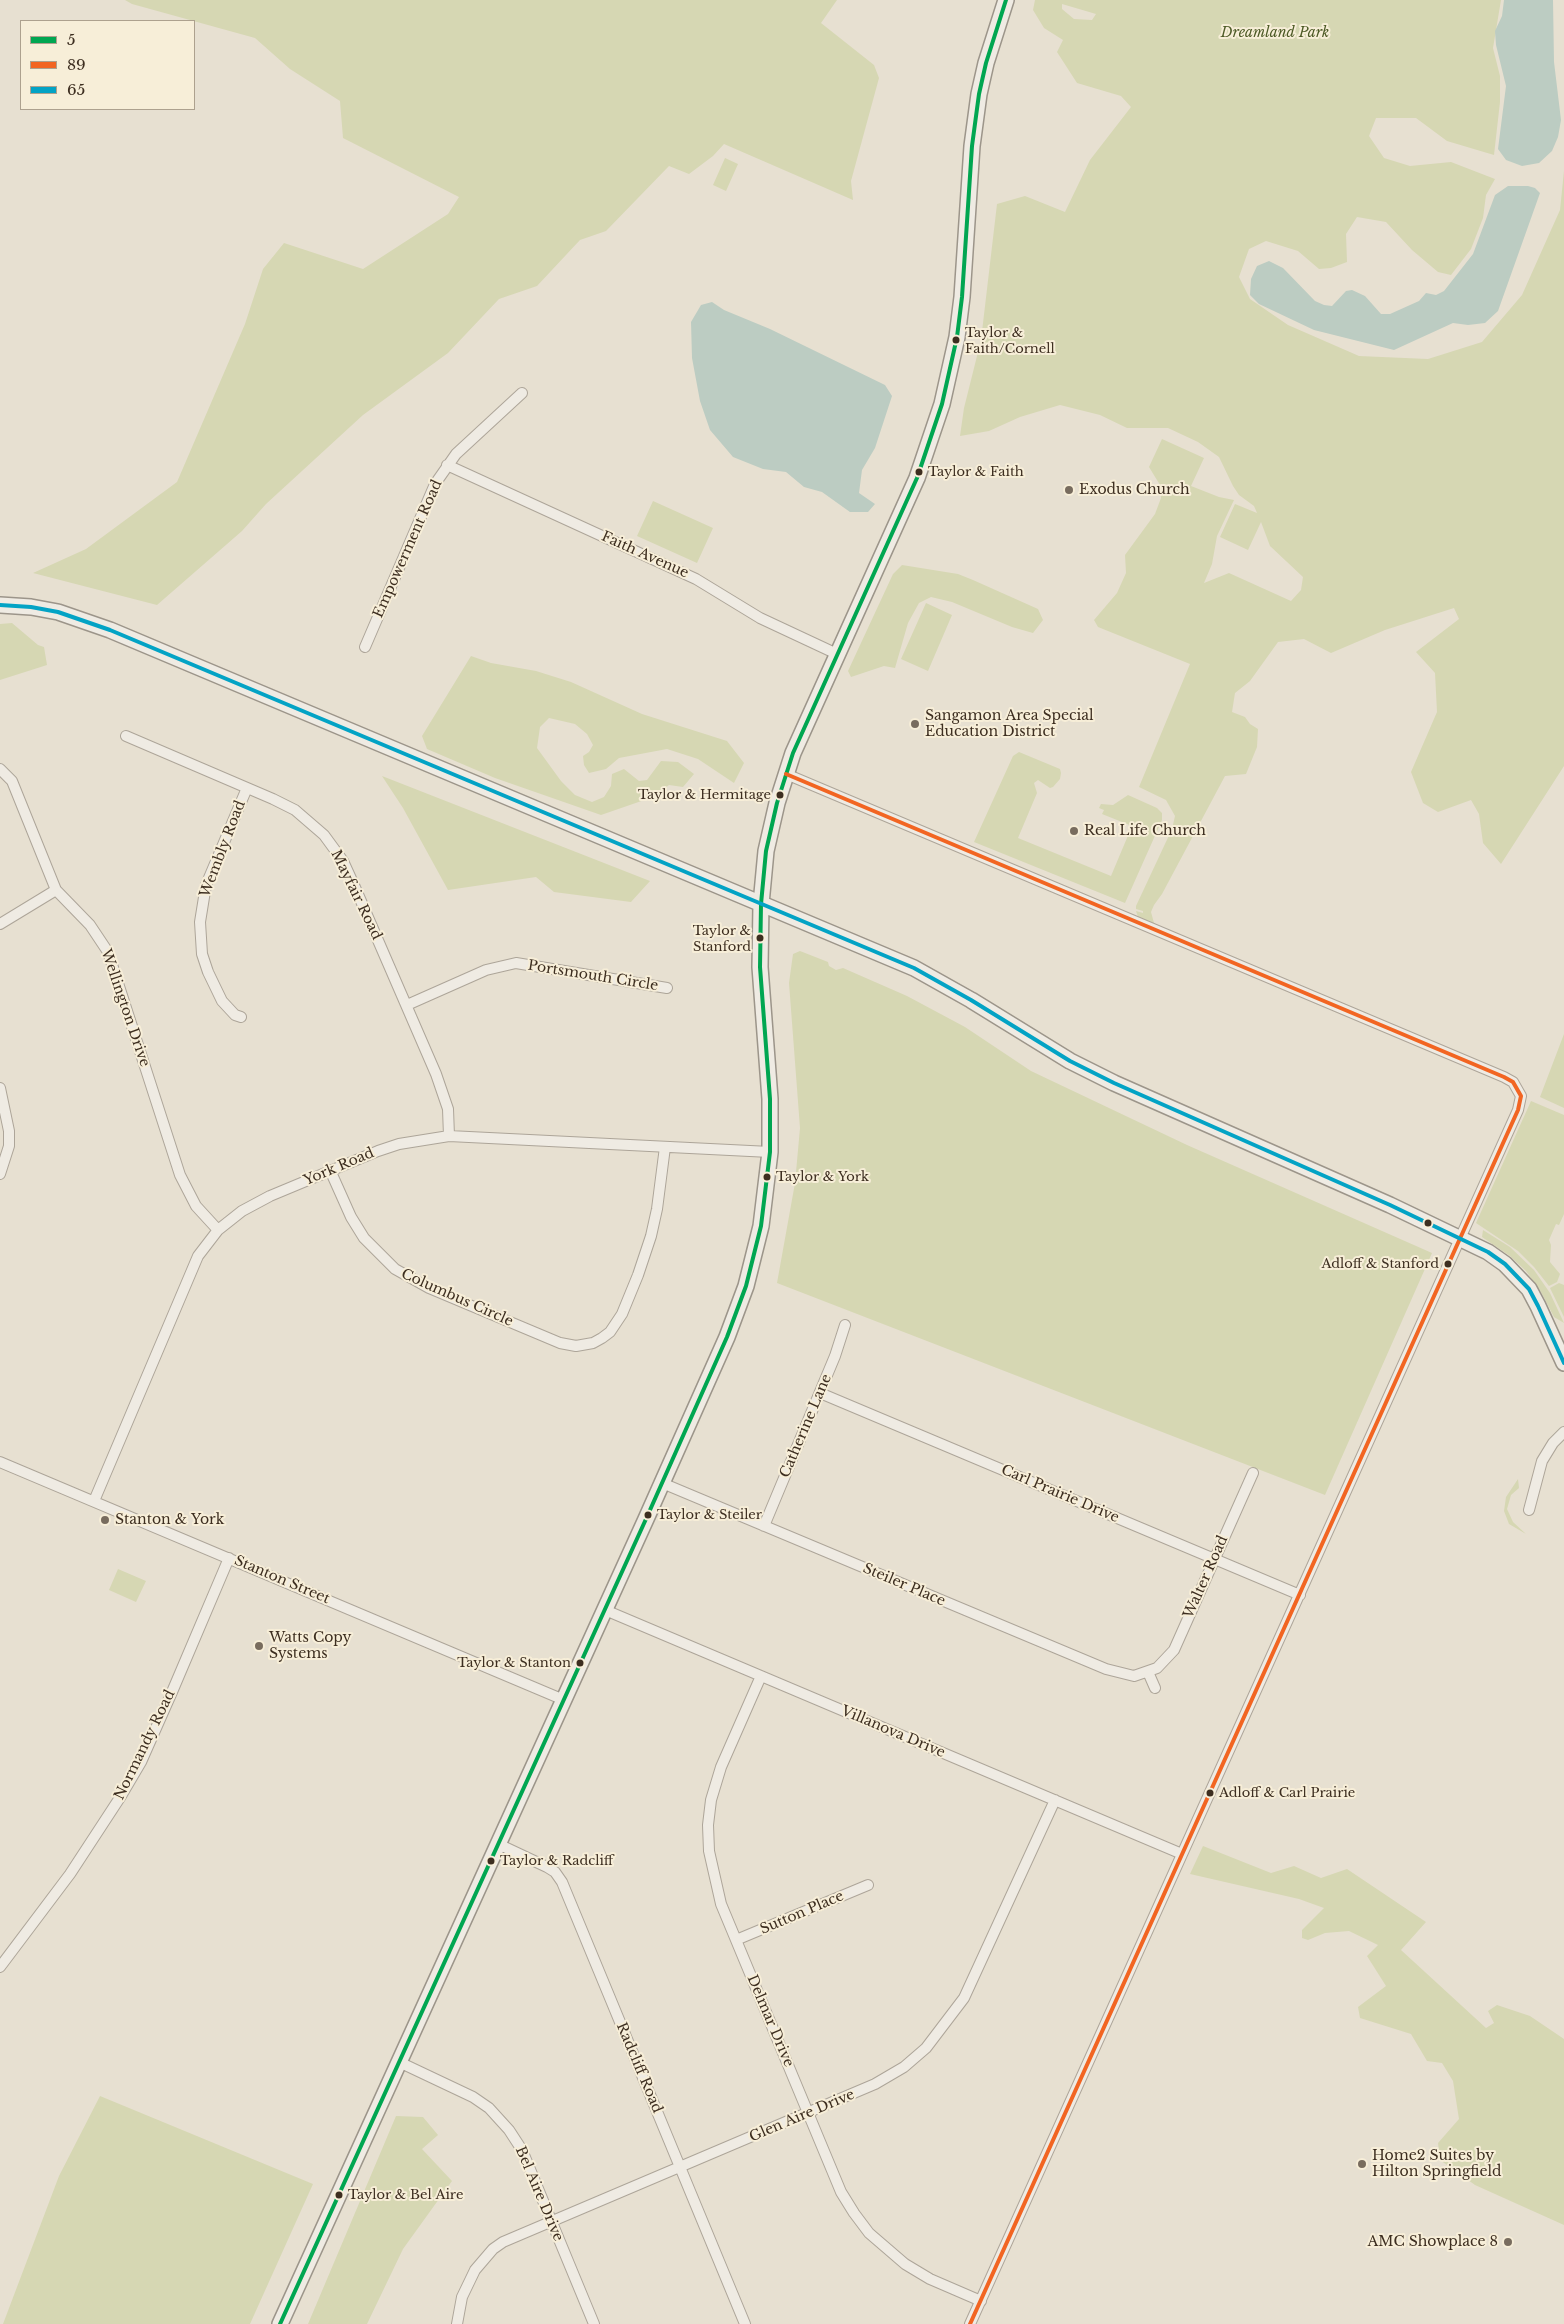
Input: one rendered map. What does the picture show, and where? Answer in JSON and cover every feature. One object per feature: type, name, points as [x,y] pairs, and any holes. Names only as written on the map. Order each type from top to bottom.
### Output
[{"type":"street","points":[[280,2324],[605,1610],[727,1338],[746,1286],[764,1211],[770,1152],[770,1099],[760,967],[766,851],[786,774],[807,719],[917,478],[942,404],[957,337],[962,297],[972,146],[979,94],[986,63],[1006,0]]},
{"type":"street","name":"Empowerment Road","points":[[365,647],[428,500],[447,466],[465,445],[522,393]]},
{"type":"street","name":"Faith Avenue","points":[[447,466],[696,579],[760,618],[838,654]]},
{"type":"street","points":[[0,605],[31,607],[58,612],[110,630],[914,968],[971,1000],[1070,1061],[1460,1237],[1488,1252],[1518,1277],[1538,1306],[1564,1364]]},
{"type":"street","name":"Mayfair Road","points":[[126,736],[295,810],[315,825],[331,844],[354,885],[444,1093],[448,1109],[449,1136]]},
{"type":"street","name":"Wellington Drive","points":[[0,769],[12,782],[56,890],[90,925],[108,952],[180,1175],[196,1206],[218,1230]]},
{"type":"street","points":[[786,774],[1504,1077],[1513,1082],[1521,1096],[1518,1110],[970,2324]]},
{"type":"street","name":"Wembly Road","points":[[241,1017],[235,1015],[222,1001],[210,978],[202,954],[200,922],[206,885],[247,788]]},
{"type":"street","points":[[0,924],[56,890]]},
{"type":"street","name":"Portsmouth Circle","points":[[406,1005],[486,970],[516,964],[667,988]]},
{"type":"street","points":[[0,1088],[10,1139],[7,1157],[0,1174]]},
{"type":"street","name":"York Road","points":[[94,1502],[198,1256],[218,1230],[249,1207],[330,1170],[399,1144],[449,1136],[770,1152]]},
{"type":"street","name":"Columbus Circle","points":[[330,1170],[351,1217],[364,1238],[384,1261],[418,1283],[568,1345],[584,1345],[602,1338],[610,1332],[622,1314],[638,1275],[651,1236],[657,1209],[665,1147]]},
{"type":"street","name":"Catherine Lane","points":[[764,1526],[820,1393],[845,1325]]},
{"type":"street","name":"Carl Prairie Drive","points":[[820,1393],[1300,1595]]},
{"type":"street","points":[[1529,1510],[1542,1460],[1553,1443],[1564,1432]]},
{"type":"street","name":"Stanton Street","points":[[0,1462],[564,1700]]},
{"type":"street","name":"Walter Road","points":[[1148,1672],[1164,1662],[1174,1650],[1253,1473]]},
{"type":"street","name":"Steiler Place","points":[[662,1483],[1118,1673],[1134,1676],[1148,1672]]},
{"type":"street","name":"Normandy Road","points":[[0,1967],[70,1874],[141,1762],[229,1558]]},
{"type":"street","name":"Villanova Drive","points":[[605,1610],[1182,1854]]},
{"type":"street","points":[[1148,1672],[1155,1688]]},
{"type":"street","name":"Delmar Drive","points":[[761,1676],[716,1780],[708,1825],[709,1851],[721,1904],[841,2192],[869,2233],[905,2264],[930,2279],[981,2301]]},
{"type":"street","name":"Glen Aire Drive","points":[[457,2324],[466,2287],[485,2258],[503,2242],[809,2114],[875,2084],[904,2067],[926,2048],[964,1998],[1055,1800]]},
{"type":"street","name":"Radcliff Road","points":[[498,1844],[547,1867],[555,1872],[562,1882],[746,2324]]},
{"type":"street","name":"Sutton Place","points":[[736,1940],[868,1885]]},
{"type":"street","name":"Bel Aire Drive","points":[[399,2062],[455,2087],[489,2108],[509,2130],[522,2150],[594,2324]]},
{"type":"green space","points":[[125,0],[837,0],[821,23],[874,65],[879,78],[851,181],[853,200],[724,144],[713,156],[689,174],[669,166],[606,231],[580,240],[537,286],[499,299],[448,353],[363,415],[266,504],[242,531],[157,605],[33,573],[86,549],[177,482],[245,324],[263,269],[284,243],[363,269],[448,214],[459,197],[343,138],[340,101],[290,69],[255,38],[132,4]]},
{"type":"green space","name":"Dreamland Park","points":[[1035,0],[1501,0],[1493,48],[1500,76],[1500,102],[1494,155],[1447,141],[1416,118],[1376,118],[1369,136],[1384,158],[1410,166],[1451,162],[1495,179],[1486,195],[1483,218],[1471,249],[1451,275],[1438,272],[1412,250],[1386,222],[1357,217],[1346,234],[1347,262],[1331,268],[1319,269],[1298,251],[1266,241],[1249,249],[1239,277],[1250,299],[1288,325],[1359,356],[1428,359],[1482,342],[1522,295],[1560,210],[1564,171],[1564,766],[1501,864],[1483,843],[1479,814],[1471,800],[1438,812],[1423,803],[1411,772],[1437,712],[1435,673],[1416,652],[1459,619],[1454,608],[1385,630],[1331,653],[1304,639],[1278,642],[1250,681],[1235,693],[1232,712],[1245,717],[1250,724],[1258,729],[1257,747],[1246,774],[1225,776],[1162,894],[1154,905],[1151,912],[1154,923],[1164,930],[1138,917],[1136,911],[1143,913],[1143,911],[1136,909],[1136,906],[1172,829],[1175,816],[1166,800],[1139,787],[1190,664],[1098,627],[1094,620],[1117,593],[1126,573],[1125,555],[1155,514],[1161,498],[1160,485],[1149,467],[1162,439],[1204,458],[1191,486],[1219,497],[1234,500],[1217,536],[1212,564],[1204,583],[1229,573],[1291,601],[1301,590],[1303,577],[1270,546],[1261,522],[1248,550],[1220,537],[1235,504],[1257,513],[1254,506],[1239,495],[1219,457],[1198,442],[1168,428],[1127,428],[1100,415],[1060,405],[1020,417],[989,431],[960,436],[964,408],[981,340],[997,204],[1025,196],[1065,212],[1090,160],[1131,107],[1121,96],[1077,83],[1057,52],[1063,40],[1044,28],[1033,10]],"holes":[[[1062,4],[1096,14],[1092,20],[1074,19],[1062,9]]]},
{"type":"green space","points":[[725,158],[738,164],[726,191],[713,185]]},
{"type":"green space","points":[[653,501],[713,528],[697,563],[637,536]]},
{"type":"green space","points":[[902,565],[958,574],[1038,609],[1043,620],[1033,633],[1012,627],[952,602],[931,597],[919,603],[908,623],[895,668],[884,666],[851,677],[848,671],[893,574]]},
{"type":"green space","points":[[926,603],[952,615],[928,671],[901,659]]},
{"type":"green space","points":[[12,623],[38,645],[44,647],[47,665],[0,680],[0,624]]},
{"type":"green space","points":[[471,656],[491,663],[536,671],[571,682],[642,714],[727,741],[744,763],[734,783],[698,759],[667,749],[619,758],[606,769],[589,773],[584,765],[583,756],[589,752],[593,745],[587,734],[575,724],[549,718],[540,727],[537,748],[561,781],[575,795],[592,802],[604,797],[611,786],[612,774],[624,769],[639,781],[647,780],[661,761],[678,762],[694,774],[683,787],[669,785],[653,797],[601,815],[495,778],[427,749],[422,736]]},
{"type":"green space","points":[[1019,752],[1060,769],[1061,773],[1060,779],[1053,787],[1050,788],[1038,780],[1034,783],[1037,793],[1018,838],[1111,876],[1132,826],[1102,814],[1104,810],[1099,808],[1101,804],[1113,805],[1128,795],[1157,808],[1162,813],[1162,820],[1125,903],[974,842],[1013,756]]},
{"type":"green space","points":[[382,776],[650,881],[631,902],[554,892],[536,877],[448,890],[403,808]]},
{"type":"green space","points":[[800,951],[828,962],[829,966],[836,970],[843,968],[907,996],[965,1027],[1031,1071],[1187,1145],[1432,1253],[1325,1495],[777,1283],[795,1183],[800,1128],[789,983],[793,954]]},
{"type":"green space","points":[[1564,1034],[1564,1108],[1540,1097]]},
{"type":"green space","points":[[1531,1101],[1564,1115],[1564,1214],[1559,1225],[1556,1224],[1549,1240],[1551,1245],[1550,1262],[1560,1274],[1557,1282],[1549,1286],[1518,1251],[1476,1223]]},
{"type":"green space","points":[[1483,1230],[1510,1247],[1534,1270],[1550,1293],[1564,1323],[1554,1317],[1541,1292],[1526,1271],[1510,1256],[1482,1237]]},
{"type":"green space","points":[[1559,1283],[1564,1285],[1564,1317],[1550,1288]]},
{"type":"green space","points":[[1518,1479],[1519,1488],[1511,1495],[1507,1509],[1513,1522],[1526,1534],[1509,1524],[1504,1511],[1506,1497]]},
{"type":"green space","points":[[118,1569],[146,1581],[136,1602],[109,1590]]},
{"type":"green space","points":[[1203,1846],[1271,1873],[1294,1866],[1321,1878],[1347,1869],[1426,1922],[1401,1950],[1486,2028],[1494,2023],[1488,2011],[1497,2005],[1530,2016],[1564,2039],[1564,2225],[1475,2185],[1440,2160],[1438,2143],[1459,2119],[1453,2081],[1442,2063],[1427,2061],[1411,2034],[1360,2018],[1358,2007],[1386,1986],[1367,1956],[1378,1945],[1349,1931],[1325,1933],[1308,1940],[1302,1938],[1302,1930],[1324,1908],[1299,1899],[1190,1874]]},
{"type":"green space","points":[[100,2096],[313,2184],[250,2324],[3,2324],[59,2176]]},
{"type":"green space","points":[[396,2116],[423,2117],[438,2135],[422,2149],[452,2181],[403,2249],[367,2324],[308,2324]]},
{"type":"shaded area","points":[[1504,0],[1553,0],[1554,62],[1561,120],[1558,137],[1552,151],[1539,163],[1522,166],[1506,160],[1498,149],[1506,86],[1496,45],[1495,31],[1502,16]]},
{"type":"shaded area","points":[[1508,186],[1528,186],[1535,188],[1540,193],[1498,311],[1485,323],[1468,325],[1453,323],[1394,350],[1314,330],[1259,304],[1250,295],[1251,279],[1257,266],[1269,261],[1283,268],[1315,301],[1324,305],[1332,306],[1346,291],[1352,290],[1365,296],[1381,314],[1390,314],[1419,301],[1426,293],[1436,295],[1444,291],[1473,254],[1495,195]]},
{"type":"shaded area","points":[[712,302],[724,310],[770,329],[885,385],[892,396],[875,448],[862,470],[859,493],[875,504],[868,512],[850,512],[822,492],[804,487],[786,472],[763,469],[733,457],[710,430],[700,401],[692,358],[691,322],[701,305]]},
{"type":"transit line","name":"5","points":[[280,2324],[646,1519],[727,1337],[746,1286],[761,1226],[770,1152],[770,1099],[760,967],[761,904],[766,851],[777,803],[793,753],[917,478],[942,404],[957,337],[962,297],[972,146],[979,94],[986,63],[1006,0]]},
{"type":"transit line","name":"65","points":[[0,605],[31,607],[58,612],[110,630],[914,968],[971,1000],[1070,1061],[1114,1083],[1390,1205],[1488,1252],[1505,1264],[1529,1289],[1564,1363]]},
{"type":"transit line","name":"89","points":[[786,774],[1504,1077],[1513,1082],[1521,1096],[1518,1110],[970,2324]]},
{"type":"place","name":"Taylor & Faith/Cornell","points":[[956,340]]},
{"type":"place","name":"Taylor & Faith","points":[[919,472]]},
{"type":"place","name":"Exodus Church","points":[[1069,490]]},
{"type":"place","name":"Sangamon Area Special Education District","points":[[915,724]]},
{"type":"place","name":"Taylor & Hermitage","points":[[780,795]]},
{"type":"place","name":"Real Life Church","points":[[1074,831]]},
{"type":"place","name":"Taylor & Stanford","points":[[760,938]]},
{"type":"place","name":"Taylor & York","points":[[767,1177]]},
{"type":"place","name":"Adloff & Stanford","points":[[1448,1264]]},
{"type":"place","name":"Taylor & Steiler","points":[[648,1515]]},
{"type":"place","name":"Stanton & York","points":[[105,1520]]},
{"type":"place","name":"Watts Copy Systems","points":[[259,1646]]},
{"type":"place","name":"Taylor & Stanton","points":[[580,1663]]},
{"type":"place","name":"Adloff & Carl Prairie","points":[[1210,1793]]},
{"type":"place","name":"Taylor & Radcliff","points":[[491,1861]]},
{"type":"place","name":"Home2 Suites by Hilton Springfield","points":[[1362,2164]]},
{"type":"place","name":"Taylor & Bel Aire","points":[[339,2195]]},
{"type":"place","name":"AMC Showplace 8","points":[[1508,2242]]}]
